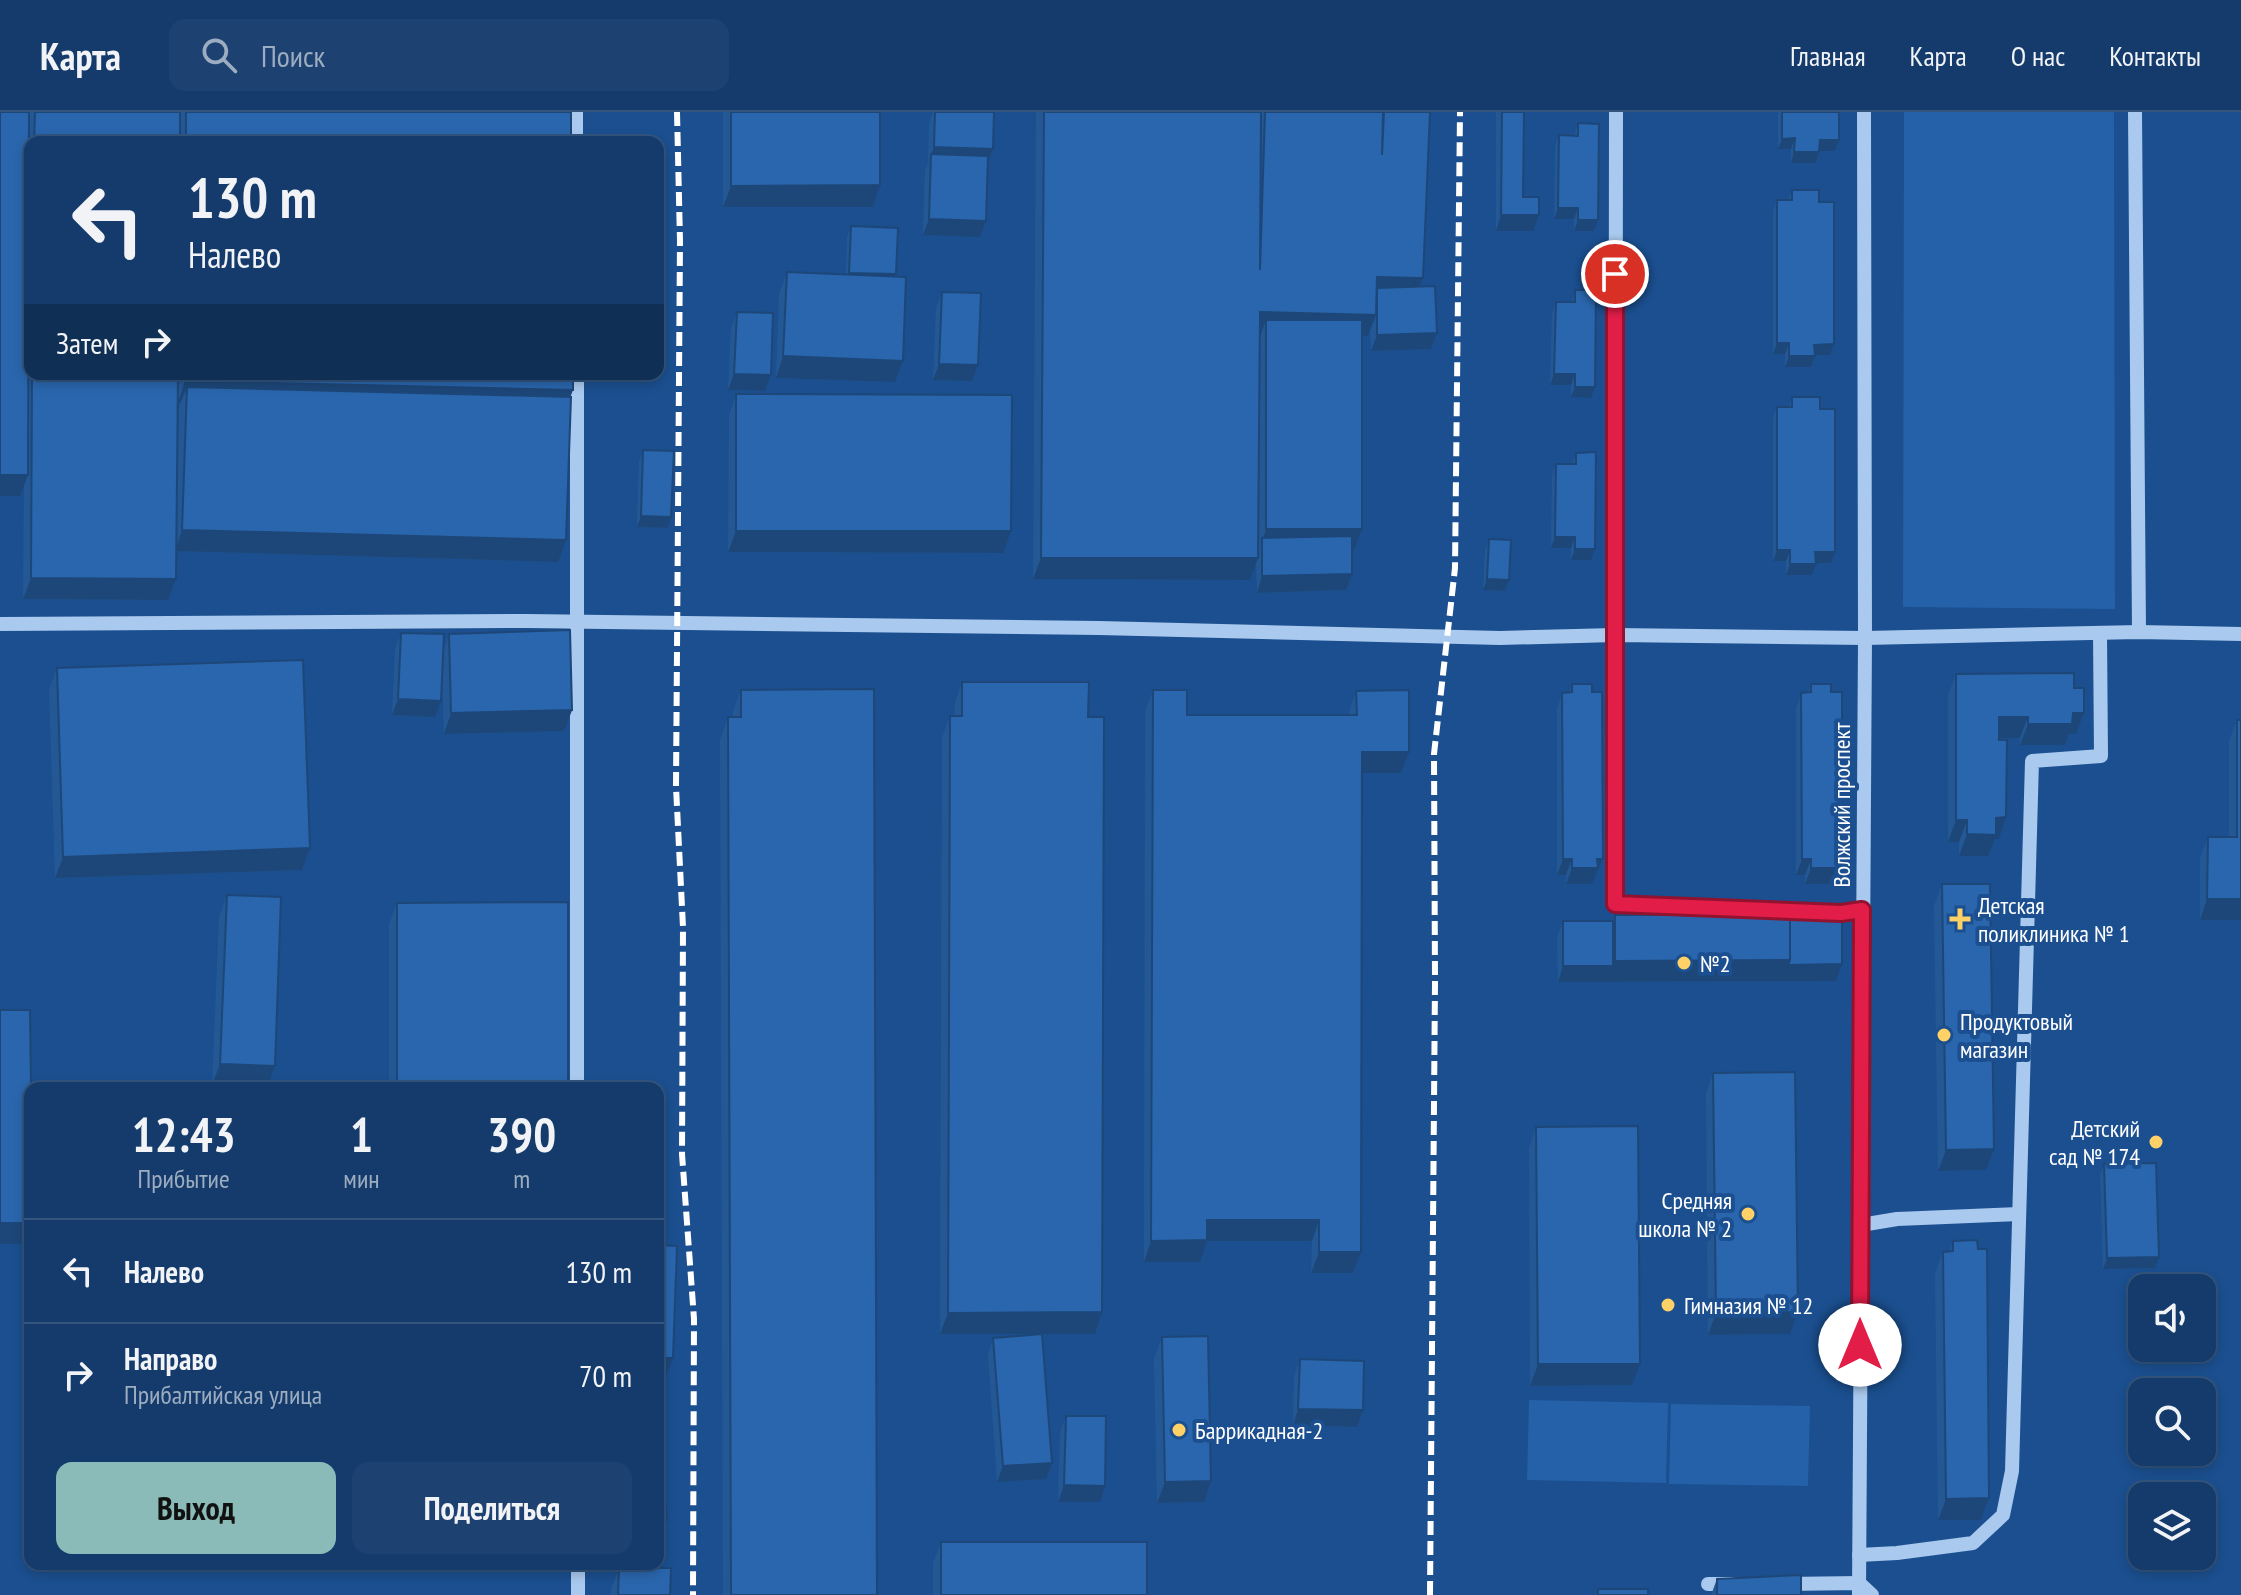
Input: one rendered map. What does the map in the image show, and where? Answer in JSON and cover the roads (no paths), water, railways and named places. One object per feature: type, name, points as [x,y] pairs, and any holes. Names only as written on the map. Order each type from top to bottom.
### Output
[{"type":"street","points":[[576,112],[576,136]]},
{"type":"street","points":[[1616,112],[1615,904],[1841,913],[1862,910]]},
{"type":"street","name":"Волжский проспект","points":[[1859,1589],[1865,638],[1864,112]]},
{"type":"street","points":[[2135,112],[2139,632]]},
{"type":"street","points":[[577,380],[577,1082]]},
{"type":"street","points":[[0,624],[577,621],[1099,628],[1500,638],[1615,635],[1865,638],[2139,632],[2241,634]]},
{"type":"street","points":[[1859,1555],[1973,1543],[2003,1515],[2012,1471],[2032,761],[2101,756],[2100,633]]},
{"type":"street","points":[[1861,1225],[1897,1219],[2019,1214]]},
{"type":"street","points":[[578,1570],[578,1595]]},
{"type":"street","points":[[1708,1584],[1859,1589],[1872,1595]]},
{"type":"railway","points":[[677,112],[680,241],[676,787],[683,927],[682,1154],[694,1319],[693,1595]]},
{"type":"railway","points":[[1430,1595],[1434,754],[1455,568],[1460,112]]},
{"type":"place","name":"Детская поликлиника № 1","points":[[1960,919]]},
{"type":"place","name":"№2","points":[[1684,963]]},
{"type":"place","name":"Продуктовый магазин","points":[[1944,1035]]},
{"type":"place","name":"Детский сад № 174","points":[[2156,1142]]},
{"type":"place","name":"Средняя школа № 2","points":[[1748,1214]]},
{"type":"place","name":"Гимназия № 12","points":[[1668,1305]]},
{"type":"place","name":"Баррикадная-2","points":[[1179,1430]]}]
